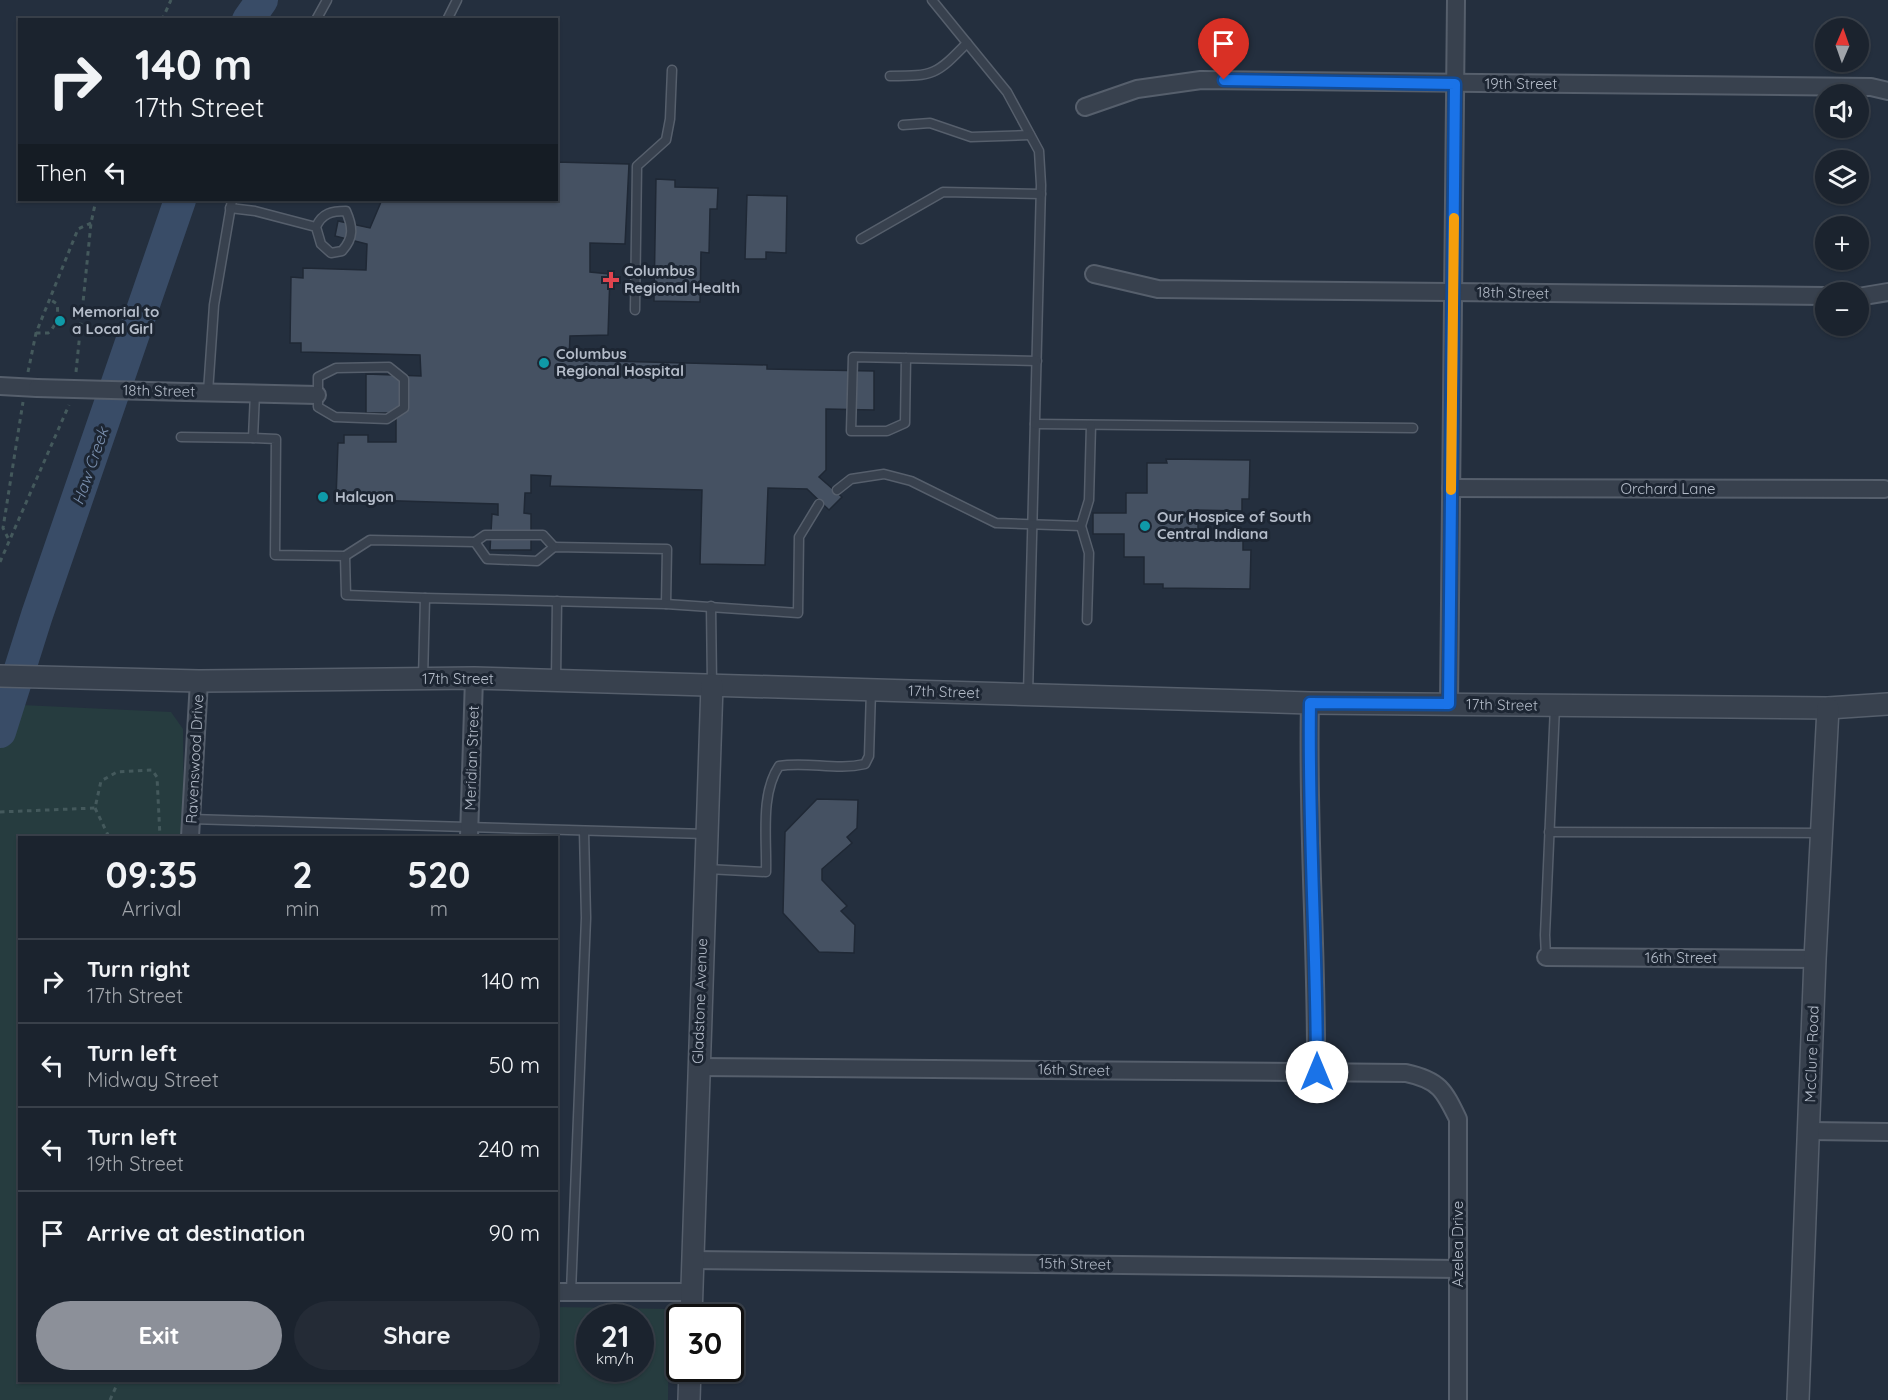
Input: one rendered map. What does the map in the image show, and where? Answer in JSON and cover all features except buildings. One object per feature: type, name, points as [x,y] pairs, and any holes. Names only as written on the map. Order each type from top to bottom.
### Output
[{"type":"street","points":[[1449,704],[1456,0]]},
{"type":"street","name":"19th Street","points":[[1085,106],[1137,89],[1201,80],[1871,87],[1888,91]]},
{"type":"street","name":"18th Street","points":[[1094,274],[1158,289],[1815,296]]},
{"type":"street","points":[[1869,295],[1888,292]]},
{"type":"street","name":"18th Street","points":[[0,386],[317,395]]},
{"type":"street","name":"Orchard Lane","points":[[1451,488],[1884,489]]},
{"type":"street","name":"17th Street","points":[[0,676],[199,681],[474,678],[1310,703],[1828,708],[1888,704]]},
{"type":"street","name":"Meridian Street","points":[[469,832],[474,678]]},
{"type":"street","name":"Ravenswood Drive","points":[[190,836],[199,681]]},
{"type":"street","name":"Gladstone Avenue","points":[[691,1304],[712,685]]},
{"type":"street","points":[[1310,703],[1308,793],[1317,973],[1317,1072]]},
{"type":"street","name":"McClure Road","points":[[1798,1400],[1815,959],[1828,708]]},
{"type":"street","name":"16th Street","points":[[1546,957],[1815,959]]},
{"type":"street","name":"16th Street","points":[[698,1066],[1406,1073],[1428,1078],[1444,1091]]},
{"type":"street","name":"Azelea Drive","points":[[1444,1091],[1458,1119],[1458,1400]]},
{"type":"street","points":[[1810,1131],[1888,1132]]},
{"type":"street","name":"15th Street","points":[[691,1260],[1458,1269]]},
{"type":"street","points":[[564,1292],[691,1292]]},
{"type":"street","points":[[689,1400],[690,1382]]},
{"type":"lane","points":[[317,18],[327,0]]},
{"type":"lane","points":[[448,18],[457,0]]},
{"type":"lane","points":[[932,0],[1007,92],[1039,151],[1041,194],[1029,694]]},
{"type":"lane","points":[[890,76],[921,76],[942,69],[967,44]]},
{"type":"lane","points":[[635,310],[637,166],[666,140],[670,119],[672,70]]},
{"type":"lane","points":[[903,125],[930,123],[971,137],[1030,135]]},
{"type":"lane","points":[[861,239],[943,192],[1041,194]]},
{"type":"lane","points":[[208,392],[214,305],[231,204],[316,227]]},
{"type":"lane","points":[[346,211],[352,225],[350,242],[342,251],[331,253],[321,244],[316,227],[319,220],[329,212],[346,211]]},
{"type":"lane","points":[[906,358],[905,423],[887,431],[851,431],[853,357],[906,358],[1037,361]]},
{"type":"lane","points":[[389,367],[404,379],[404,408],[387,419],[335,417],[318,407],[317,395],[318,377],[336,368],[389,367]]},
{"type":"lane","points":[[253,438],[255,393]]},
{"type":"lane","points":[[1035,424],[1413,428]]},
{"type":"lane","points":[[1087,620],[1089,553],[1081,526],[1089,500],[1091,425]]},
{"type":"lane","points":[[181,437],[276,439],[275,555],[345,556],[370,540],[475,542],[485,535],[543,536],[554,547]]},
{"type":"lane","points":[[837,490],[851,478],[884,474],[911,481],[996,523],[1081,526]]},
{"type":"lane","points":[[345,556],[346,595],[666,604],[798,613],[799,537],[819,504]]},
{"type":"lane","points":[[475,542],[488,560],[537,561],[554,547],[667,549],[666,604]]},
{"type":"lane","points":[[423,679],[425,598]]},
{"type":"lane","points":[[556,681],[557,601]]},
{"type":"lane","points":[[711,606],[712,685]]},
{"type":"lane","points":[[705,869],[766,872],[768,792],[772,777],[779,766],[794,764],[849,768],[865,764],[869,756],[872,690]]},
{"type":"lane","points":[[1546,957],[1555,705]]},
{"type":"lane","points":[[191,819],[469,832],[584,831],[706,834]]},
{"type":"lane","points":[[564,1292],[586,918],[584,831]]},
{"type":"lane","points":[[1549,832],[1821,833]]},
{"type":"path","points":[[163,18],[171,0]]},
{"type":"path","points":[[90,222],[96,201]]},
{"type":"path","points":[[36,333],[48,333],[53,328],[58,310],[57,304],[51,300]]},
{"type":"path","points":[[109,836],[95,808],[101,781],[117,772],[152,770],[157,777],[160,836]]},
{"type":"path","points":[[0,812],[95,808]]},
{"type":"path","points":[[110,1400],[118,1382]]},
{"type":"green space","points":[[0,704],[171,712],[183,729],[184,836],[18,836],[18,1382],[558,1382],[558,1307],[576,1307],[576,1382],[654,1382],[654,1309],[666,1309],[666,1382],[668,1382],[668,1400],[0,1400]]},
{"type":"waterway","name":"Haw Creek","points":[[249,18],[262,0]]},
{"type":"waterway","name":"Haw Creek","points":[[0,732],[37,615],[180,201]]},
{"type":"slow traffic","points":[[1451,490],[1454,218]]},
{"type":"place","name":"Columbus Regional Health","points":[[611,280]]},
{"type":"place","name":"Memorial to a Local Girl","points":[[60,321]]},
{"type":"place","name":"Columbus Regional Hospital","points":[[544,363]]},
{"type":"place","name":"Halcyon","points":[[323,497]]},
{"type":"place","name":"Our Hospice of South Central Indiana","points":[[1145,526]]},
{"type":"route","points":[[1224,80],[1455,84],[1449,704],[1310,703],[1308,793],[1317,973],[1317,1072]]}]
